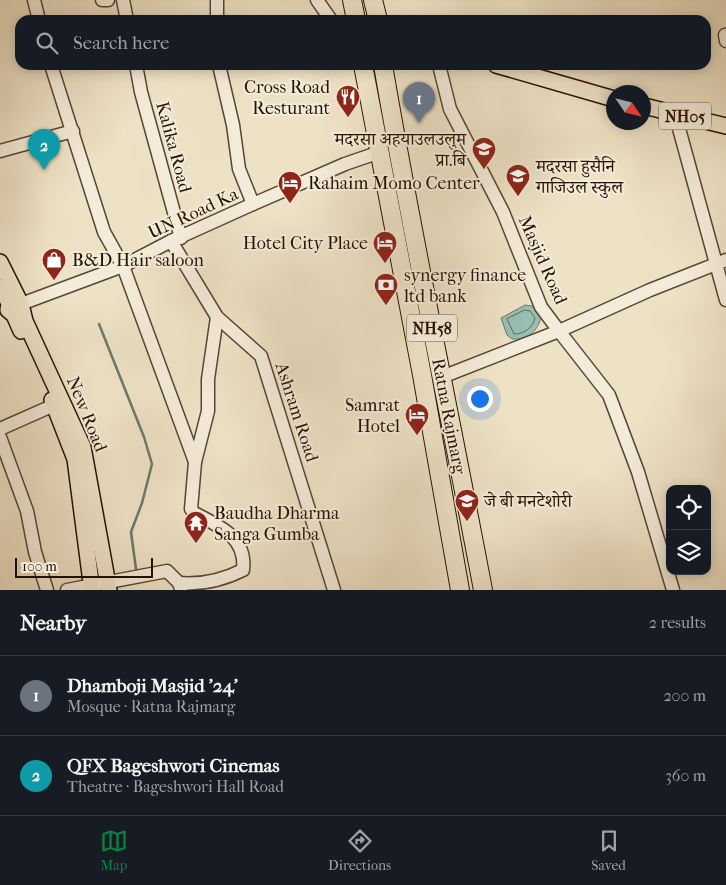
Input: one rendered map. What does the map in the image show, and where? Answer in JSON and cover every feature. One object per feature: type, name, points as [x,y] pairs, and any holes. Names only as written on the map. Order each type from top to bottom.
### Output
[{"type":"highway","points":[[352,0],[355,15]]},
{"type":"highway","points":[[374,0],[377,15]]},
{"type":"highway","name":"Ratna Rajmarg","points":[[364,70],[460,590]]},
{"type":"highway","name":"Ratna Rajmarg","points":[[384,70],[423,290],[442,377],[482,590]]},
{"type":"main road","points":[[513,70],[606,97]]},
{"type":"main road","name":"NH05","points":[[651,108],[726,126]]},
{"type":"main road","points":[[380,152],[397,148]]},
{"type":"main road","points":[[0,262],[13,308]]},
{"type":"main road","points":[[0,287],[13,308],[59,403],[76,460],[92,589]]},
{"type":"main road","name":"New Road","points":[[59,403],[87,461],[109,586]]},
{"type":"street","points":[[34,0],[38,15]]},
{"type":"street","points":[[102,0],[108,0]]},
{"type":"street","points":[[123,0],[126,15]]},
{"type":"street","points":[[217,0],[218,15]]},
{"type":"street","points":[[318,0],[328,15]]},
{"type":"street","points":[[53,70],[104,232],[123,266],[196,462]]},
{"type":"street","name":"Kalika Road","points":[[137,70],[176,239]]},
{"type":"street","points":[[220,70],[233,125],[239,169],[253,204]]},
{"type":"street","name":"Masjid Road","points":[[440,70],[450,109],[503,212],[541,307],[609,395],[638,472],[673,590]]},
{"type":"street","points":[[674,114],[721,262],[726,300]]},
{"type":"street","points":[[0,151],[73,132]]},
{"type":"street","name":"UN Road Ka","points":[[13,308],[123,266],[176,239],[253,204],[345,164],[380,152]]},
{"type":"street","name":"Ashram Road","points":[[176,239],[217,317],[261,356],[334,590]]},
{"type":"street","points":[[442,377],[559,331],[650,290],[721,262]]},
{"type":"street","points":[[67,590],[109,586],[167,571],[180,587],[228,577],[243,570],[244,560],[238,541],[224,528],[194,513],[191,509],[196,462],[208,411],[208,379],[217,317]]},
{"type":"street","points":[[0,430],[59,403]]},
{"type":"street","points":[[0,437],[27,511],[35,552],[47,590]]},
{"type":"water","points":[[525,305],[532,306],[541,317],[540,322],[531,334],[523,338],[512,339],[507,335],[501,318]]},
{"type":"waterway","points":[[99,324],[144,437],[152,464],[142,503],[131,532],[136,569]]},
{"type":"place","name":"Cross Road Resturant","points":[[348,118]]},
{"type":"place","name":"Dhamboji Masjid '24'","points":[[419,123]]},
{"type":"place","name":"QFX Bageshwori Cinemas","points":[[44,170]]},
{"type":"place","name":"मदरसा अहयाउलउलुम प्रा.बि","points":[[484,170]]},
{"type":"place","name":"मदरसा हुसैनि गाजिउल स्कुल","points":[[518,197]]},
{"type":"place","name":"Rahaim Momo Center","points":[[290,204]]},
{"type":"place","name":"Hotel City Place","points":[[385,264]]},
{"type":"place","name":"B&D Hair saloon","points":[[54,281]]},
{"type":"place","name":"synergy finance ltd bank","points":[[386,306]]},
{"type":"place","name":"Samrat Hotel","points":[[417,436]]},
{"type":"place","name":"जे बी मनटेशोरी","points":[[467,522]]},
{"type":"place","name":"Baudha Dharma Sanga Gumba","points":[[196,544]]}]
